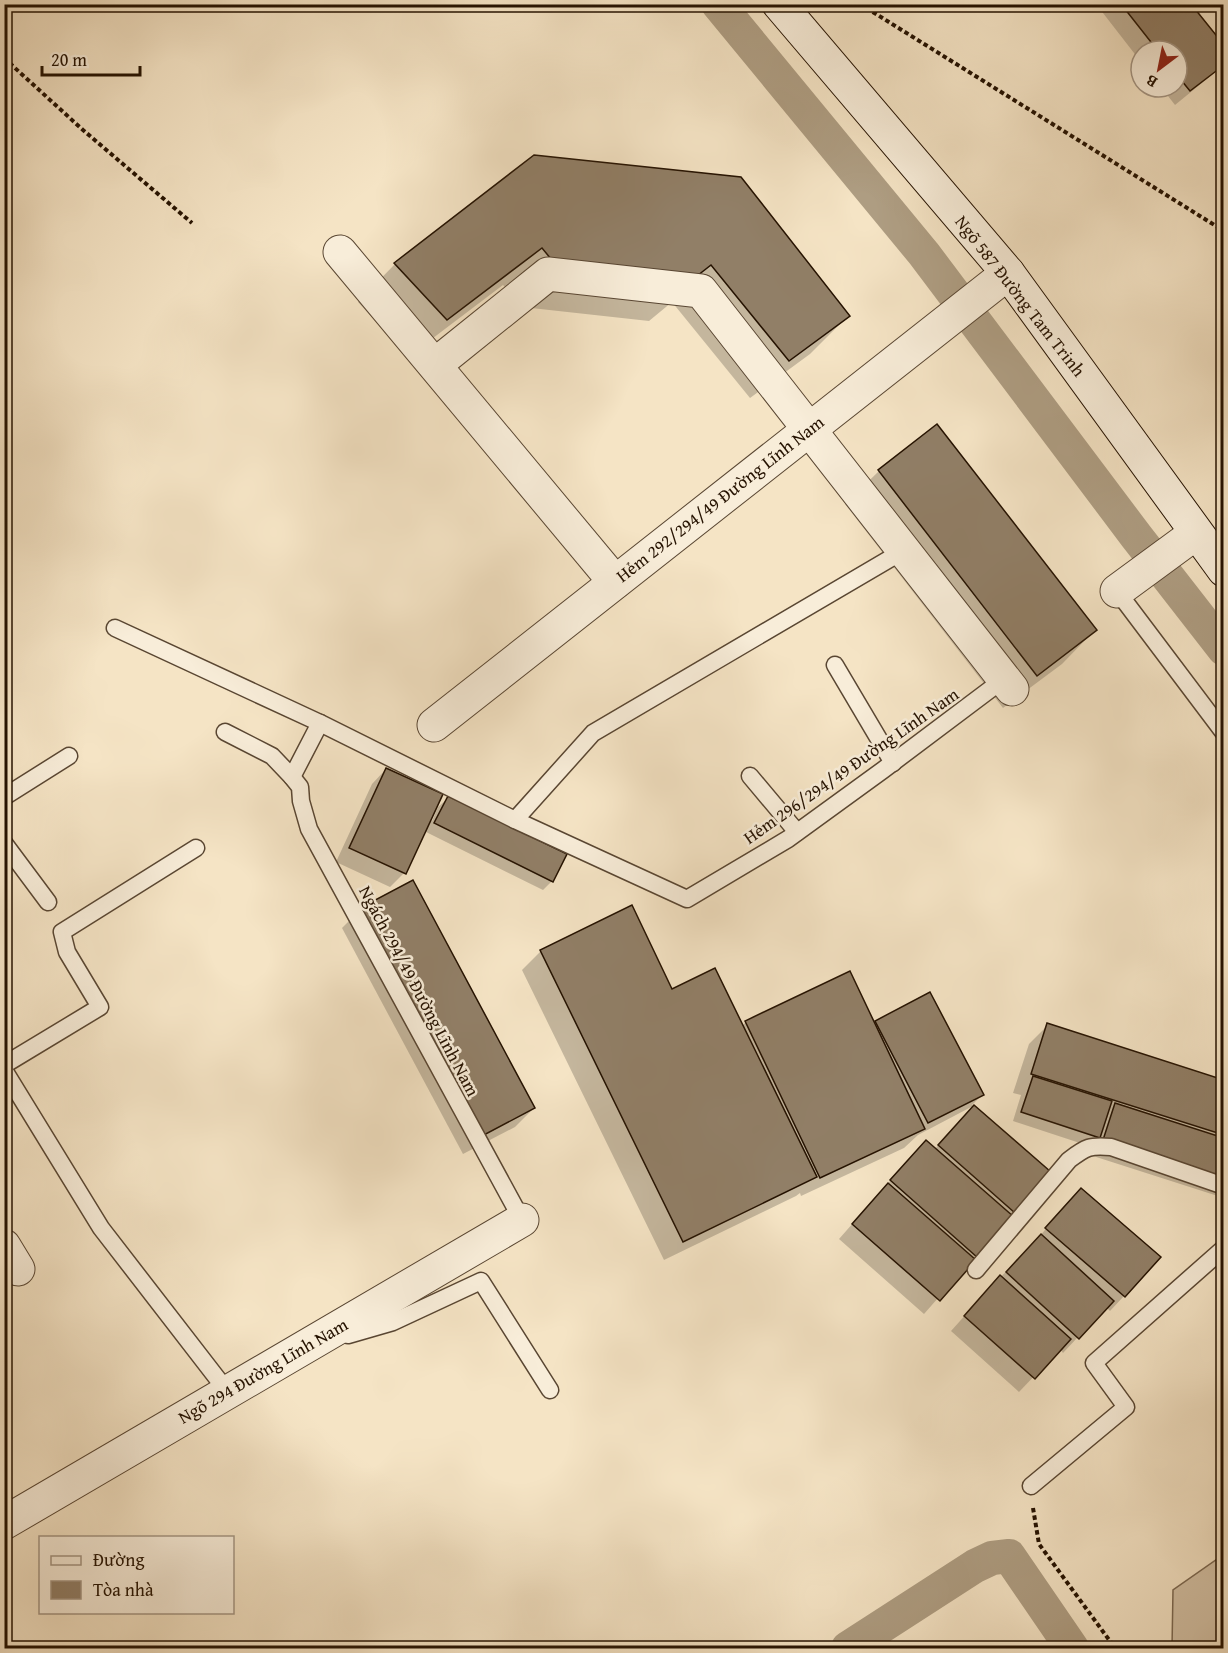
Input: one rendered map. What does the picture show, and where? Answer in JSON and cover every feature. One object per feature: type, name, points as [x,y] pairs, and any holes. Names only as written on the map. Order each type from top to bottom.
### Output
[{"type":"street","name":"Ngõ 587 Đường Tam Trinh","points":[[779,4],[1008,273],[1186,540],[1224,570]]},
{"type":"street","points":[[340,252],[615,582]]},
{"type":"street","name":"Hẻm 292/294/49 Đường Lĩnh Nam","points":[[434,725],[1008,273]]},
{"type":"street","points":[[435,365],[548,274],[701,291],[1008,684]]},
{"type":"street","points":[[1126,584],[1186,540]]},
{"type":"street","name":"Ngõ 294 Đường Lĩnh Nam","points":[[4,1523],[522,1220]]},
{"type":"lane","points":[[115,628],[320,723],[515,820],[593,733],[903,551]]},
{"type":"lane","points":[[1126,584],[1224,733]]},
{"type":"lane","points":[[835,665],[893,763]]},
{"type":"lane","name":"Hẻm 296/294/49 Đường Lĩnh Nam","points":[[515,820],[687,899],[797,832],[1008,684]]},
{"type":"lane","points":[[292,777],[320,723]]},
{"type":"lane","name":"Ngách 294/49 Đường Lĩnh Nam","points":[[225,732],[272,756],[300,787],[301,801],[309,829],[522,1220]]},
{"type":"lane","points":[[4,797],[69,756]]},
{"type":"lane","points":[[750,776],[797,832]]},
{"type":"lane","points":[[4,843],[48,902]]},
{"type":"lane","points":[[196,848],[62,932],[67,952],[100,1007],[4,1067],[100,1228],[227,1391]]},
{"type":"lane","points":[[976,1270],[1069,1160],[1092,1145],[1112,1147],[1224,1186]]},
{"type":"lane","points":[[1031,1486],[1126,1407],[1094,1363],[1224,1248]]},
{"type":"lane","points":[[300,1349],[393,1322],[481,1281],[550,1390]]},
{"type":"path","points":[[860,4],[1224,231]]},
{"type":"path","points":[[4,58],[83,130],[192,223]]},
{"type":"path","points":[[1031,1486],[1039,1544],[1116,1648]]},
{"type":"shaded area","points":[[1223,1555],[1223,1648],[1172,1648],[1173,1590]]},
{"type":"building","points":[[1121,4],[1191,4],[1224,45],[1224,65],[1190,91],[1189,39],[1149,39]]},
{"type":"building","points":[[534,155],[741,177],[850,316],[789,361],[711,265],[688,283],[560,270],[542,248],[447,320],[394,263]]},
{"type":"building","points":[[937,424],[1097,630],[1037,676],[878,470]]},
{"type":"building","points":[[386,768],[443,794],[406,874],[349,848]]},
{"type":"building","points":[[448,796],[567,854],[553,882],[434,823]]},
{"type":"building","points":[[413,880],[535,1108],[482,1136],[360,908]]},
{"type":"building","points":[[632,905],[672,989],[715,968],[817,1177],[683,1242],[540,950]]},
{"type":"building","points":[[850,971],[925,1129],[820,1178],[745,1021]]},
{"type":"building","points":[[930,992],[984,1095],[928,1123],[875,1021]]},
{"type":"building","points":[[1047,1023],[1224,1080],[1224,1135],[1031,1074]]},
{"type":"building","points":[[1033,1076],[1112,1101],[1100,1138],[1021,1112]]},
{"type":"building","points":[[1115,1103],[1224,1138],[1224,1179],[1103,1140]]},
{"type":"building","points":[[974,1105],[1051,1172],[1015,1213],[938,1145]]},
{"type":"building","points":[[926,1140],[1014,1217],[978,1258],[890,1180]]},
{"type":"building","points":[[888,1183],[976,1260],[940,1301],[852,1224]]},
{"type":"building","points":[[1081,1188],[1161,1257],[1125,1297],[1045,1228]]},
{"type":"building","points":[[1041,1234],[1114,1301],[1079,1339],[1006,1272]]},
{"type":"building","points":[[1000,1275],[1071,1339],[1035,1379],[964,1316]]},
{"type":"waterway","points":[[718,4],[924,254],[1224,649]]},
{"type":"waterway","points":[[848,1648],[975,1566],[992,1558],[1009,1556],[1072,1648]]}]
